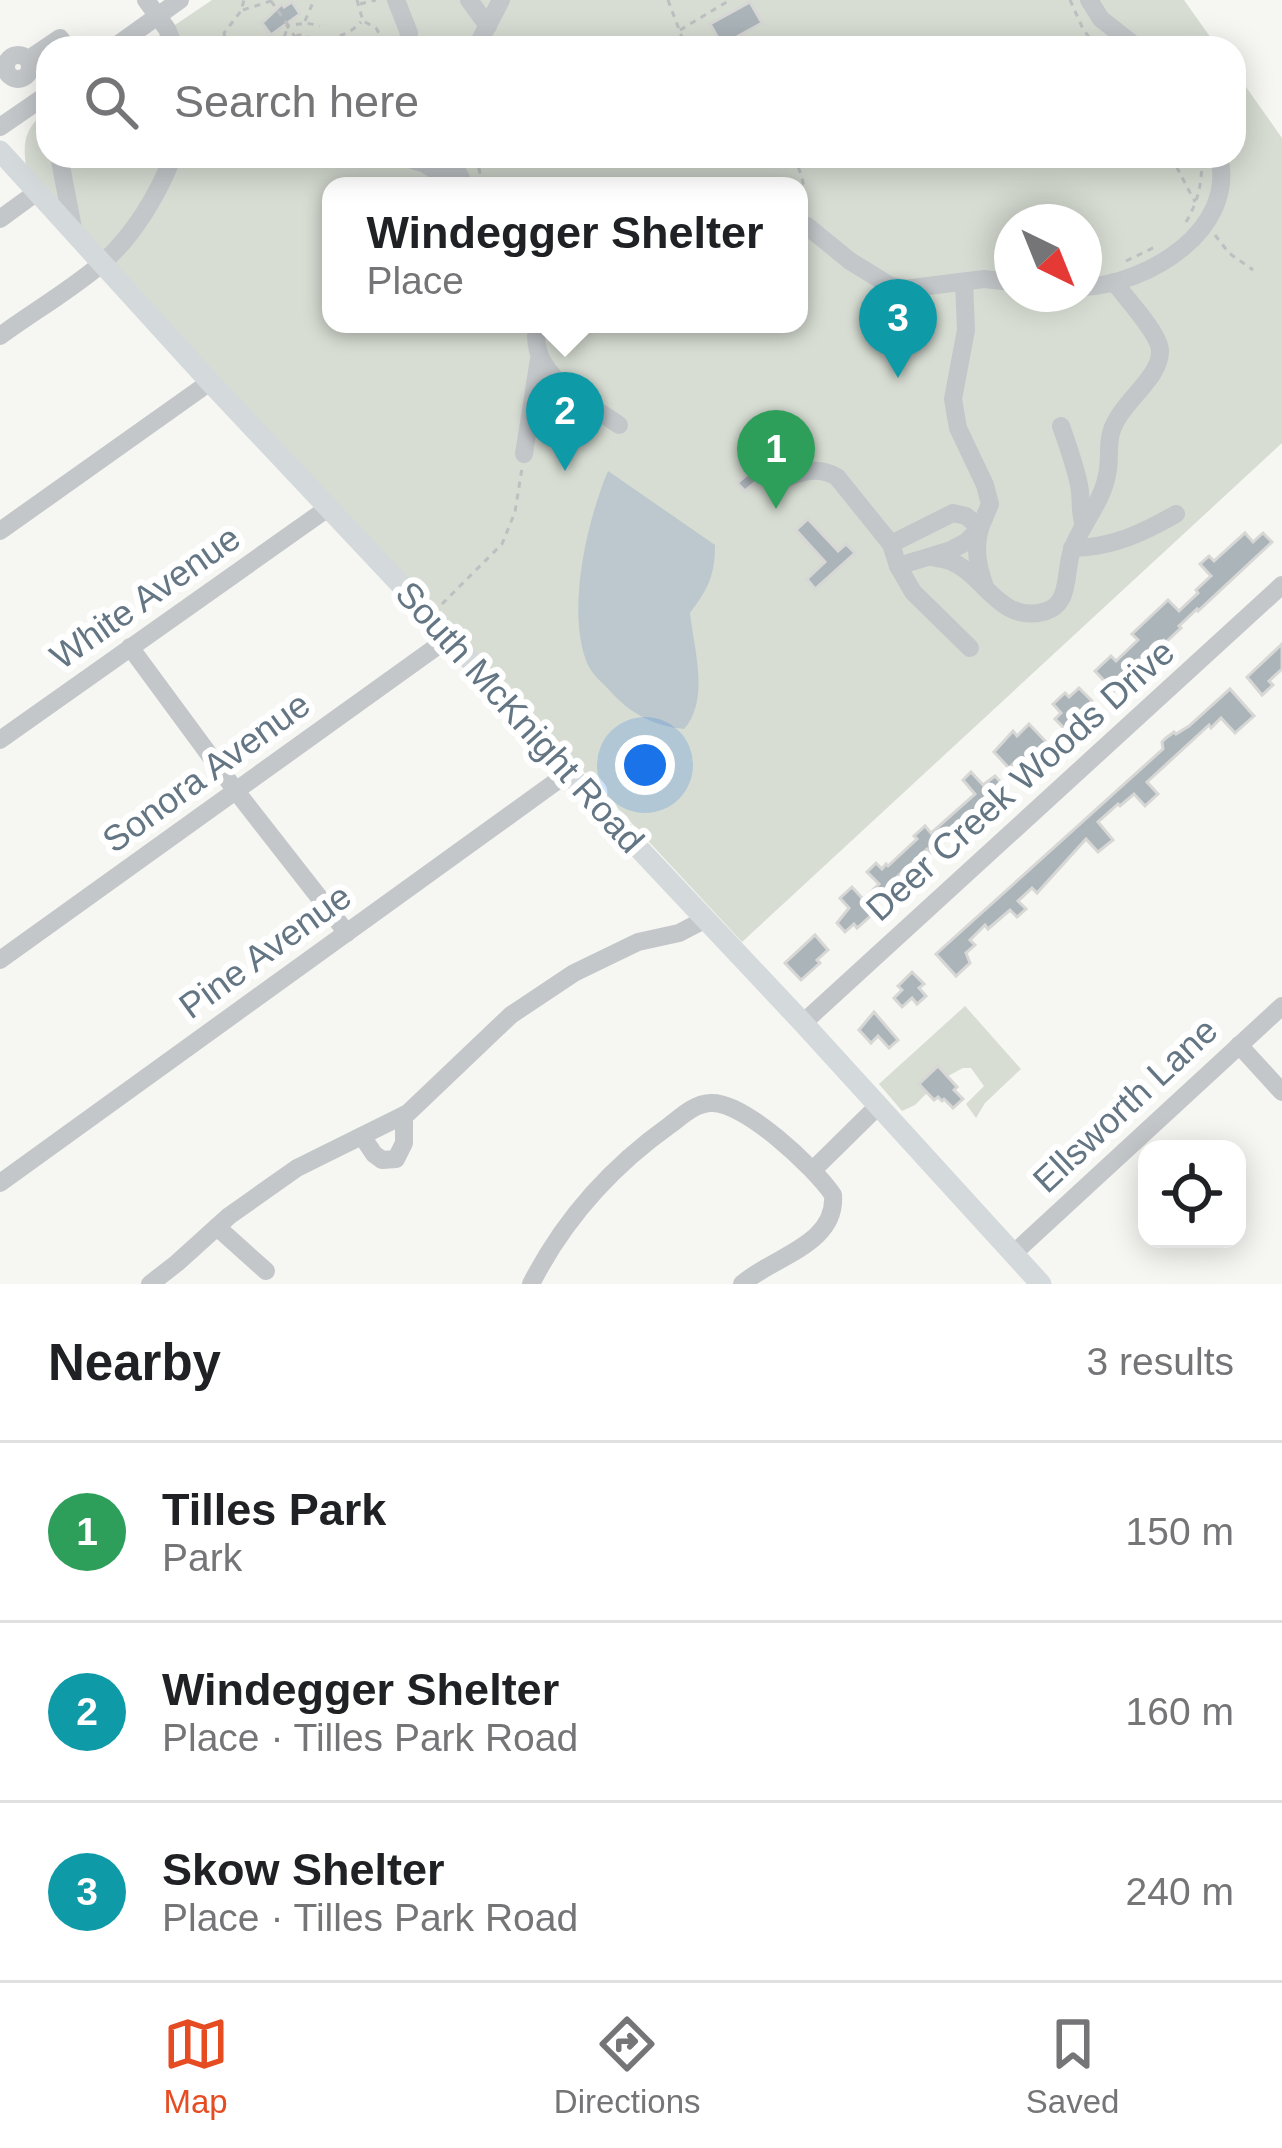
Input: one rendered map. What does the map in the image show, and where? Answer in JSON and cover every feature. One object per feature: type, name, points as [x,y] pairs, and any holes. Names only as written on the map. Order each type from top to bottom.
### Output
[{"type":"main road","name":"South McKnight Road","points":[[0,151],[1041,1284]]},
{"type":"street","points":[[125,36],[152,8],[180,0]]},
{"type":"street","points":[[396,0],[409,36]]},
{"type":"street","points":[[469,0],[488,26]]},
{"type":"street","points":[[483,36],[502,0]]},
{"type":"street","points":[[1088,0],[1101,19],[1123,36]]},
{"type":"street","points":[[152,8],[168,36]]},
{"type":"street","points":[[28,59],[36,54]]},
{"type":"street","points":[[0,127],[36,102]]},
{"type":"street","points":[[61,168],[74,232]]},
{"type":"street","points":[[0,336],[102,264],[135,226],[169,168]]},
{"type":"street","points":[[1102,280],[1148,270],[1179,251],[1214,212],[1219,168]]},
{"type":"street","points":[[0,219],[38,192]]},
{"type":"street","points":[[808,227],[890,285],[904,289],[994,280]]},
{"type":"street","points":[[932,557],[953,561],[1009,610],[1046,612],[1059,603],[1072,548],[1107,475],[1114,422],[1161,354],[1118,273]]},
{"type":"street","points":[[964,282],[966,331],[953,399],[958,428],[990,504],[977,551],[985,587]]},
{"type":"street","points":[[537,333],[535,350],[557,380],[619,425]]},
{"type":"street","points":[[524,454],[539,359]]},
{"type":"street","points":[[0,531],[210,382]]},
{"type":"street","points":[[1061,426],[1078,477],[1084,527]]},
{"type":"street","points":[[778,482],[813,470],[837,477],[891,544],[913,592],[970,648]]},
{"type":"street","name":"White Avenue","points":[[0,740],[328,508]]},
{"type":"street","points":[[891,544],[953,513],[966,516],[980,528]]},
{"type":"street","points":[[1072,548],[1098,548],[1120,541],[1177,514]]},
{"type":"street","points":[[898,566],[959,546],[980,528]]},
{"type":"street","name":"Deer Creek Woods Drive","points":[[803,1023],[1282,584]]},
{"type":"street","name":"Sonora Avenue","points":[[0,960],[450,637]]},
{"type":"street","points":[[130,646],[347,933]]},
{"type":"street","name":"Pine Avenue","points":[[0,1183],[568,773]]},
{"type":"street","points":[[150,1284],[297,1168],[404,1115],[511,1015],[574,973],[638,942],[679,933],[706,919]]},
{"type":"street","name":"Ellsworth Lane","points":[[1013,1254],[1282,1006]]},
{"type":"street","points":[[1239,1045],[1282,1093]]},
{"type":"street","points":[[536,1281],[577,1209],[635,1150],[698,1105],[723,1103],[744,1113],[814,1169],[832,1196],[831,1220],[820,1234],[742,1284]]},
{"type":"street","points":[[814,1169],[878,1106]]},
{"type":"street","points":[[362,1136],[382,1160],[396,1159],[404,1143],[404,1115]]},
{"type":"street","points":[[217,1227],[266,1271]]},
{"type":"path","points":[[225,36],[244,0]]},
{"type":"path","points":[[304,23],[314,0]]},
{"type":"path","points":[[376,0],[358,3],[363,20],[381,36]]},
{"type":"path","points":[[668,0],[682,36]]},
{"type":"path","points":[[680,30],[730,0]]},
{"type":"path","points":[[1070,0],[1088,36]]},
{"type":"path","points":[[241,11],[272,1],[294,36]]},
{"type":"path","points":[[344,36],[363,20]]},
{"type":"path","points":[[287,26],[320,26]]},
{"type":"path","points":[[284,36],[287,26]]},
{"type":"path","points":[[1183,227],[1196,205],[1202,168]]},
{"type":"path","points":[[1118,273],[1163,244]]},
{"type":"path","points":[[430,616],[502,544],[515,512],[524,454]]},
{"type":"shaded area","points":[[212,0],[1184,0],[1210,36],[159,36]]},
{"type":"shaded area","points":[[1246,87],[1282,138],[1282,443],[742,942],[27,172],[27,137],[36,122],[36,168],[1246,168]]},
{"type":"shaded area","points":[[608,471],[715,545],[709,582],[690,613],[698,689],[684,729],[635,713],[587,663],[578,618],[579,592],[593,515]]},
{"type":"shaded area","points":[[965,1006],[1021,1069],[976,1118],[966,1104],[984,1086],[971,1068],[948,1076],[938,1067],[919,1084],[927,1093],[902,1111],[879,1084]]},
{"type":"building","points":[[292,2],[300,14],[271,35],[262,23],[282,4]]},
{"type":"building","points":[[750,2],[762,23],[738,36],[717,36],[710,24]]},
{"type":"building","points":[[775,451],[783,459],[745,491],[737,483]]},
{"type":"building","points":[[808,519],[838,551],[846,544],[855,553],[815,589],[807,579],[825,562],[796,530]]},
{"type":"building","points":[[1245,533],[1253,542],[1263,533],[1272,542],[1114,691],[1095,671],[1111,656],[1116,661],[1138,640],[1132,634],[1168,600],[1179,611],[1211,576],[1200,564],[1209,556],[1214,561]]},
{"type":"building","points":[[1282,644],[1282,669],[1262,695],[1247,677]]},
{"type":"building","points":[[1079,688],[1092,701],[1083,710],[1087,714],[1068,732],[1055,719],[1061,713],[1053,704]]},
{"type":"building","points":[[1230,689],[1254,716],[1235,733],[1221,718],[1209,725],[1147,782],[1158,794],[1145,806],[1134,794],[1118,804],[1098,822],[1113,840],[1098,852],[1086,839],[1037,893],[1032,888],[1018,901],[1026,909],[1017,917],[1010,910],[988,929],[985,925],[970,940],[975,945],[966,953],[970,963],[956,976],[936,954],[1163,749],[1166,738],[1189,726]]},
{"type":"building","points":[[1029,724],[1050,746],[1023,768],[1016,761],[1009,768],[994,752],[1013,731],[1017,736]]},
{"type":"building","points":[[971,772],[983,785],[995,776],[1005,787],[931,853],[927,849],[898,876],[903,881],[871,908],[875,912],[845,932],[837,923],[849,908],[840,898],[852,887],[863,899],[879,884],[867,872],[876,863],[882,869],[888,866],[925,826],[931,833],[975,794],[963,780]]},
{"type":"building","points":[[815,935],[828,950],[801,980],[785,963]]},
{"type":"building","points":[[912,972],[924,984],[919,988],[926,996],[917,1004],[912,998],[902,1007],[894,998]]},
{"type":"building","points":[[874,1012],[898,1040],[889,1048],[878,1036],[871,1043],[859,1030]]},
{"type":"building","points":[[938,1066],[963,1099],[953,1108],[944,1099],[934,1100],[919,1084]]},
{"type":"place","name":"Skow Shelter","points":[[898,378]]},
{"type":"place","name":"Windegger Shelter","points":[[565,471]]},
{"type":"place","name":"Tilles Park","points":[[776,509]]}]
